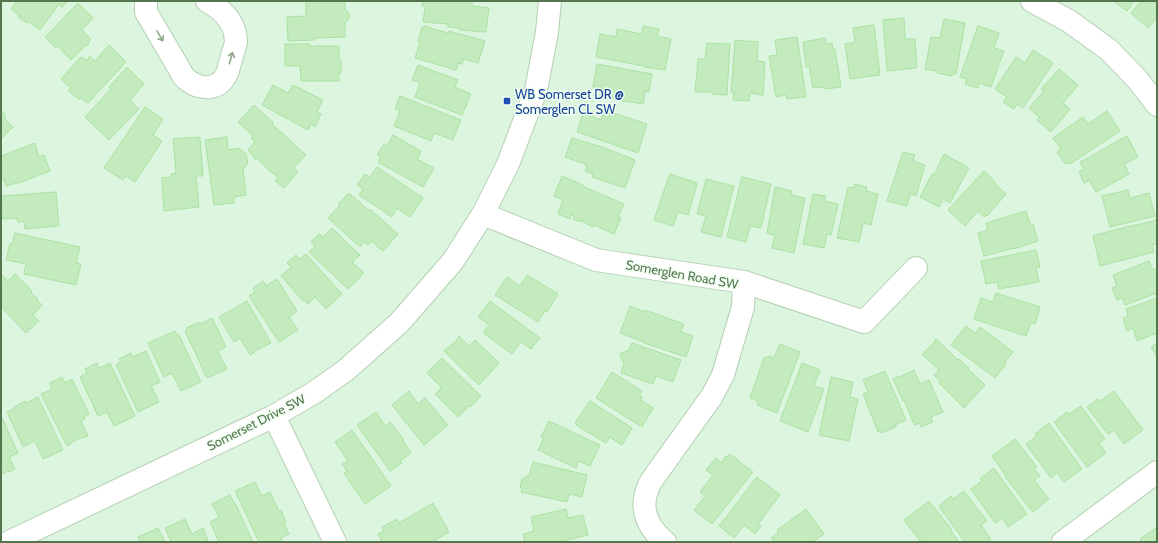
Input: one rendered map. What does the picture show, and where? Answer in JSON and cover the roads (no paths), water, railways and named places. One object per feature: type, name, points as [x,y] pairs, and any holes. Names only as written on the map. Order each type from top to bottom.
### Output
[{"type":"street","points":[[146,1],[146,12],[184,77],[196,86],[204,87],[214,86],[226,75],[236,40],[234,28],[224,12],[207,1]]},
{"type":"street","name":"Somerset Drive SW","points":[[9,542],[274,416],[315,392],[346,370],[399,323],[453,261],[484,214],[508,164],[536,90],[547,32],[550,1]]},
{"type":"street","points":[[1032,1],[1069,21],[1109,50],[1137,79],[1157,105]]},
{"type":"street","name":"Somerglen Road SW","points":[[484,214],[596,260],[744,282],[743,307],[723,375],[712,396],[654,476],[648,488],[644,510],[647,521],[656,535],[665,542]]},
{"type":"street","points":[[744,282],[864,322],[916,268]]},
{"type":"street","points":[[274,416],[335,542]]},
{"type":"street","points":[[1062,542],[1157,472]]},
{"type":"place","name":"WB Somerset DR @ Somerglen CL SW","points":[[507,101]]}]
